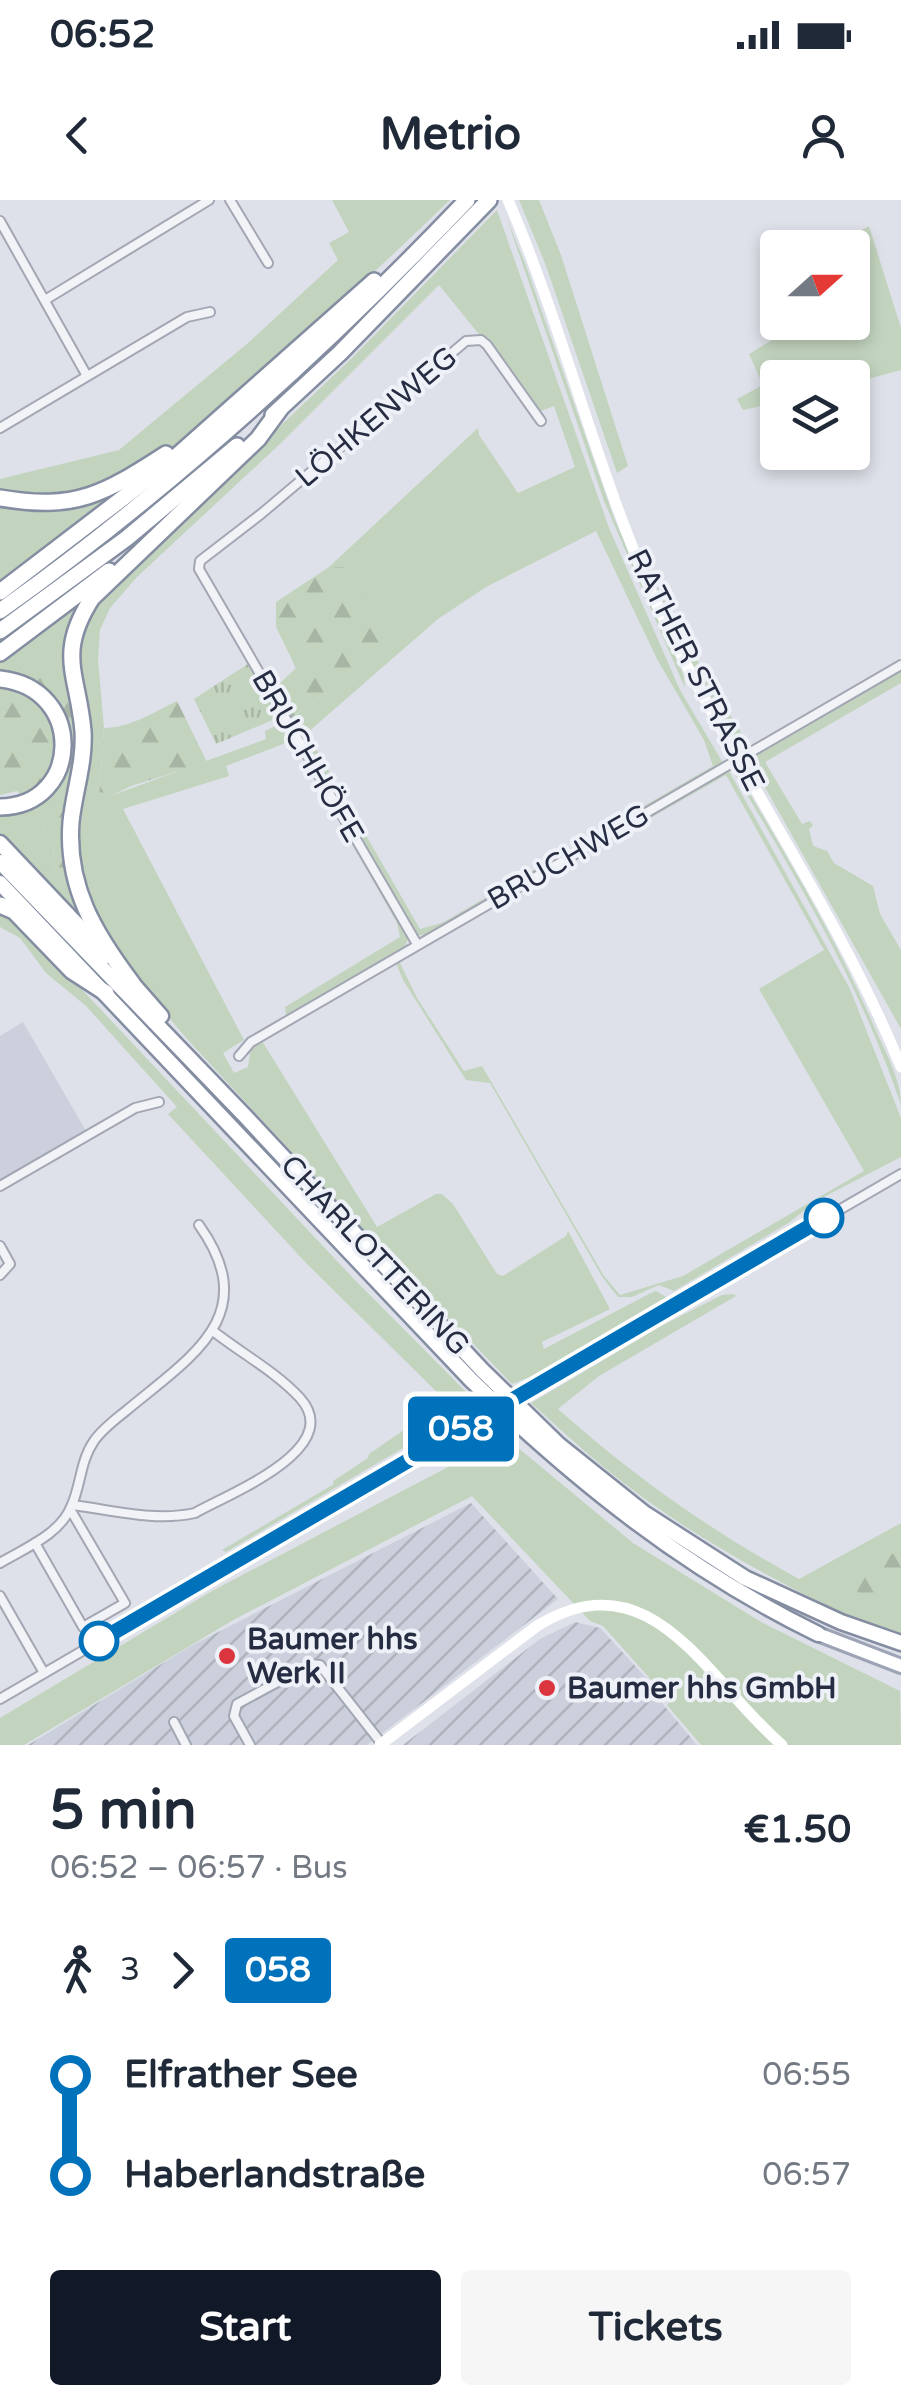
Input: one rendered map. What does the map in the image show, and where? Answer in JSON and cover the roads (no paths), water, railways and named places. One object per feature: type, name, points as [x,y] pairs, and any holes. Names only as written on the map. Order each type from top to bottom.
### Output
[{"type":"highway","points":[[0,611],[128,515],[258,407],[330,340],[467,200]]},
{"type":"highway","points":[[0,631],[127,538],[280,409],[340,354],[489,200]]},
{"type":"highway","points":[[0,592],[170,462],[420,240],[439,229]]},
{"type":"highway","points":[[0,498],[45,505],[103,492],[171,451],[254,388]]},
{"type":"highway","points":[[132,983],[91,924],[73,874],[71,821],[83,732],[71,651],[74,632],[92,598],[258,438],[280,409]]},
{"type":"highway","points":[[0,652],[156,535]]},
{"type":"highway","points":[[0,679],[34,688],[60,720],[64,738],[63,757],[46,788],[29,801],[0,807]]},
{"type":"highway","points":[[0,843],[132,983],[245,1116]]},
{"type":"highway","name":"CHARLOTTERING","points":[[0,862],[482,1370],[560,1445],[644,1513],[745,1578],[841,1622],[901,1643]]},
{"type":"highway","name":"CHARLOTTERING","points":[[0,883],[471,1380],[550,1456],[687,1560],[818,1634]]},
{"type":"highway","points":[[0,905],[14,911],[72,971],[106,993]]},
{"type":"main road","name":"RATHER STRASSE","points":[[510,204],[632,545],[676,644],[822,905],[901,1067]]},
{"type":"main road","points":[[381,1744],[537,1626],[559,1612],[596,1602],[630,1607],[662,1623],[782,1745]]},
{"type":"main road","name":"CHARLOTTERING","points":[[818,1634],[899,1666]]},
{"type":"street","points":[[45,300],[209,200]]},
{"type":"street","points":[[230,200],[268,263]]},
{"type":"street","points":[[0,222],[88,376]]},
{"type":"street","points":[[0,428],[187,318],[210,312]]},
{"type":"street","name":"LÖHKENWEG","points":[[199,569],[206,554],[261,514],[466,341],[481,340],[487,345],[542,421]]},
{"type":"street","name":"BRUCHHÖFE","points":[[199,569],[417,944]]},
{"type":"street","name":"BRUCHWEG","points":[[239,1056],[251,1042],[901,665]]},
{"type":"street","points":[[0,1186],[135,1108],[159,1102]]},
{"type":"street","points":[[0,1699],[901,1174]]},
{"type":"street","points":[[0,1563],[62,1522],[94,1440],[199,1352],[213,1331],[224,1290],[222,1268],[199,1225]]},
{"type":"street","points":[[0,1246],[10,1264],[0,1274]]},
{"type":"street","points":[[71,1507],[158,1518],[195,1513],[298,1453],[310,1434],[311,1420],[303,1401],[213,1331]]},
{"type":"street","points":[[35,1543],[83,1627],[126,1603],[71,1507]]},
{"type":"street","points":[[0,1596],[44,1673]]},
{"type":"street","points":[[250,1745],[234,1716],[237,1704],[311,1664],[320,1665],[381,1744]]},
{"type":"street","points":[[174,1722],[186,1745]]},
{"type":"place","name":"Baumer hhs Werk II","points":[[227,1656]]},
{"type":"place","name":"Baumer hhs GmbH","points":[[547,1688]]}]
